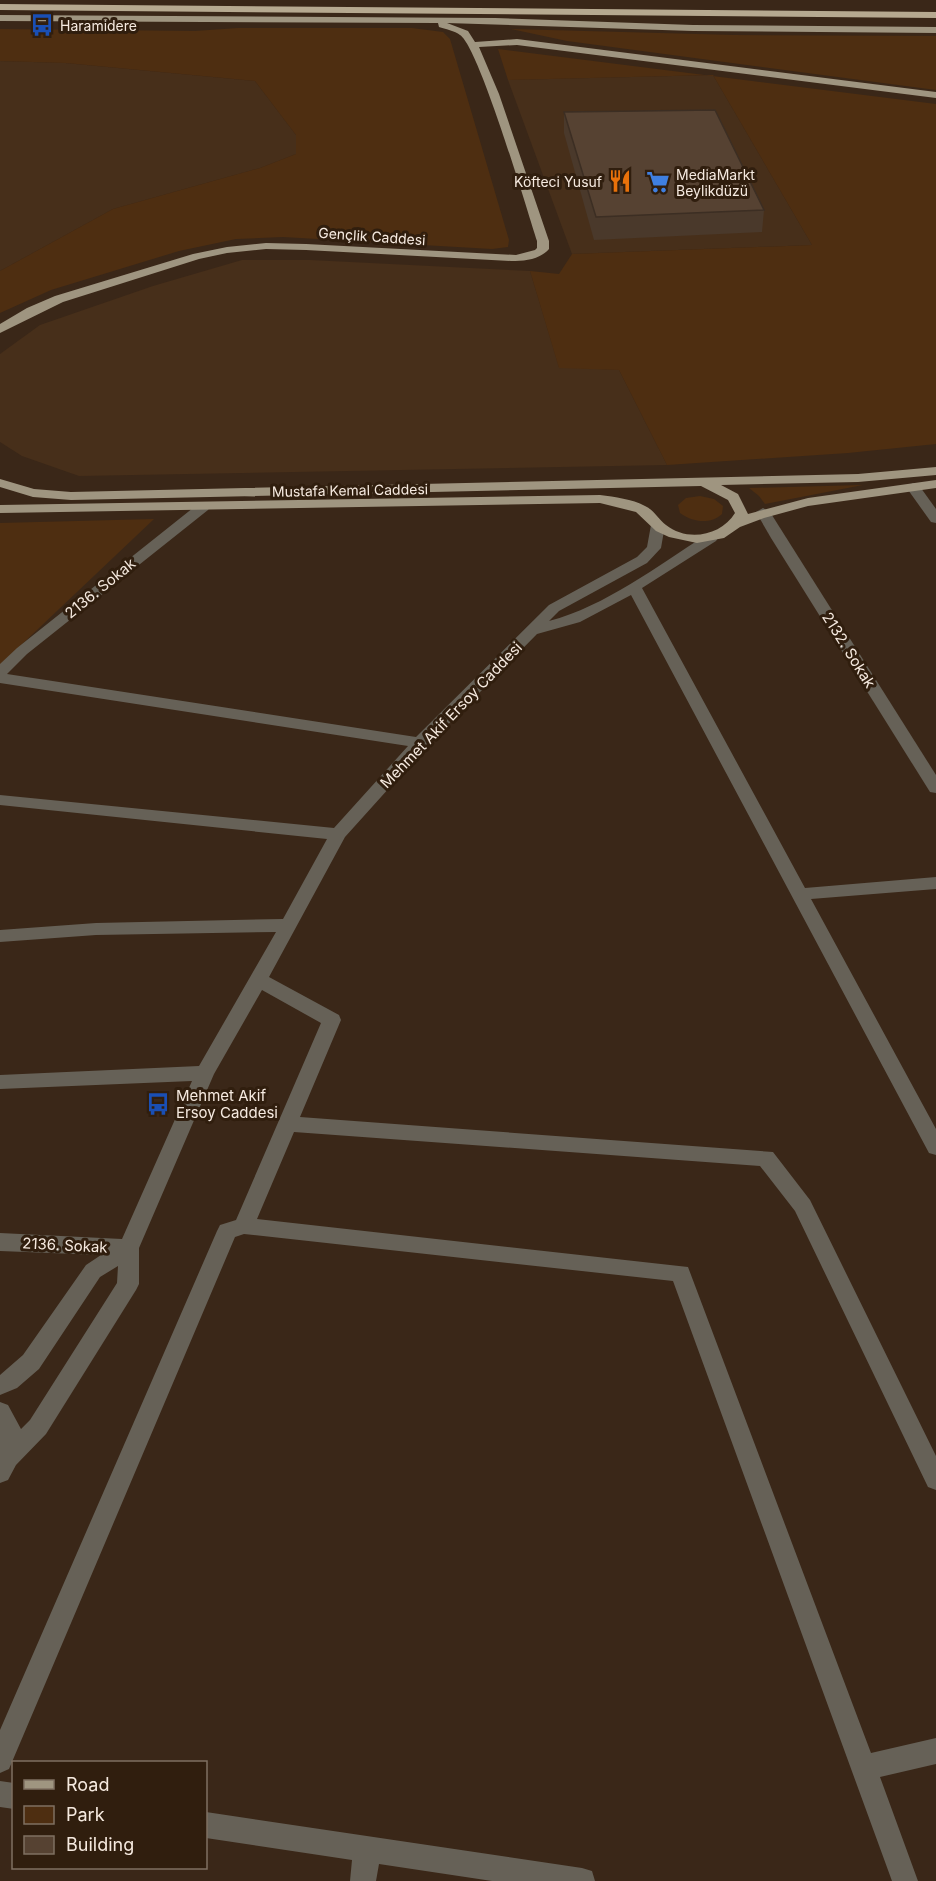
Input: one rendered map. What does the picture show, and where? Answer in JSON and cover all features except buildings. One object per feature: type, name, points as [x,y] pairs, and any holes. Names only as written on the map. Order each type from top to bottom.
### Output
[{"type":"highway","points":[[0,8],[936,15]]},
{"type":"highway","points":[[495,21],[936,23]]},
{"type":"main road","points":[[0,18],[495,21],[705,28],[936,30]]},
{"type":"main road","points":[[396,20],[426,22],[455,28],[465,33],[477,47]]},
{"type":"main road","points":[[477,47],[493,28],[495,21]]},
{"type":"main road","points":[[477,47],[517,42],[936,94]]},
{"type":"main road","name":"Gençlik Caddesi","points":[[0,329],[31,311],[59,299],[197,256],[227,250],[266,246],[506,258],[538,254],[543,249],[543,241],[477,47]]},
{"type":"main road","points":[[702,482],[858,478],[936,471]]},
{"type":"main road","points":[[702,482],[722,490],[739,504],[742,513],[735,524]]},
{"type":"main road","name":"Mustafa Kemal Caddesi","points":[[0,483],[33,493],[71,496],[702,482]]},
{"type":"main road","points":[[684,483],[672,486],[655,510],[666,531],[684,537],[711,538],[763,512],[827,499],[936,484]]},
{"type":"main road","name":"Mustafa Kemal Caddesi","points":[[0,509],[600,499],[655,510]]},
{"type":"street","points":[[913,487],[936,519]]},
{"type":"street","name":"2136. Sokak","points":[[0,673],[22,651],[203,507]]},
{"type":"street","name":"Mehmet Akif Ersoy Caddesi","points":[[5,1465],[38,1427],[128,1284],[129,1248],[205,1073],[290,925],[338,834],[420,743],[554,608],[642,560],[654,548],[655,510]]},
{"type":"street","name":"2132. Sokak","points":[[763,512],[936,788]]},
{"type":"street","points":[[534,630],[575,619],[634,587],[711,538]]},
{"type":"street","points":[[634,587],[936,1147]]},
{"type":"street","points":[[0,678],[420,743]]},
{"type":"street","points":[[0,800],[338,834]]},
{"type":"street","points":[[801,894],[936,883]]},
{"type":"street","points":[[0,936],[96,929],[290,925]]},
{"type":"street","points":[[244,1226],[332,1020],[259,980]]},
{"type":"street","points":[[0,1082],[205,1073]]},
{"type":"street","points":[[288,1124],[766,1158],[803,1206],[936,1480]]},
{"type":"street","points":[[0,1760],[226,1231],[244,1226],[681,1273],[905,1881]]},
{"type":"street","name":"2136. Sokak","points":[[0,1242],[129,1248]]},
{"type":"street","points":[[0,1385],[31,1362],[93,1271],[129,1248]]},
{"type":"street","points":[[0,1412],[6,1418],[12,1436],[5,1465]]},
{"type":"street","points":[[864,1768],[936,1750]]},
{"type":"street","points":[[207,1825],[582,1881]]},
{"type":"street","points":[[363,1881],[367,1849]]},
{"type":"shaded area","points":[[0,61],[66,63],[255,81],[296,135],[296,154],[260,168],[113,209],[0,271]]},
{"type":"shaded area","points":[[713,75],[812,245],[572,254],[508,80]]},
{"type":"shaded area","points":[[242,260],[310,260],[530,271],[559,367],[619,370],[667,465],[79,476],[22,456],[0,442],[0,354],[40,325],[153,286]]},
{"type":"green space","points":[[238,28],[412,28],[443,32],[450,39],[509,240],[508,247],[492,249],[283,237],[236,239],[179,251],[51,290],[0,313],[0,271],[113,209],[260,168],[296,154],[296,135],[255,81],[66,63],[0,61],[0,29],[195,31]]},
{"type":"green space","points":[[511,29],[734,35],[936,36],[936,90],[567,41]]},
{"type":"green space","points":[[498,49],[706,75],[508,80]]},
{"type":"green space","points":[[714,76],[936,104],[936,444],[848,453],[667,465],[619,370],[559,368],[530,271],[559,274],[572,254],[812,245]]},
{"type":"green space","points":[[863,485],[765,504],[749,488]]},
{"type":"green space","points":[[700,496],[714,499],[723,506],[722,514],[712,520],[701,521],[680,513],[678,505],[686,498]]},
{"type":"green space","points":[[154,519],[0,665],[0,523]]},
{"type":"place","name":"Haramidere","points":[[42,25]]},
{"type":"place","name":"Köfteci Yusuf","points":[[620,181]]},
{"type":"place","name":"MediaMarkt Beylikdüzü","points":[[658,182]]},
{"type":"place","name":"Mehmet Akif Ersoy Caddesi","points":[[158,1104]]}]
